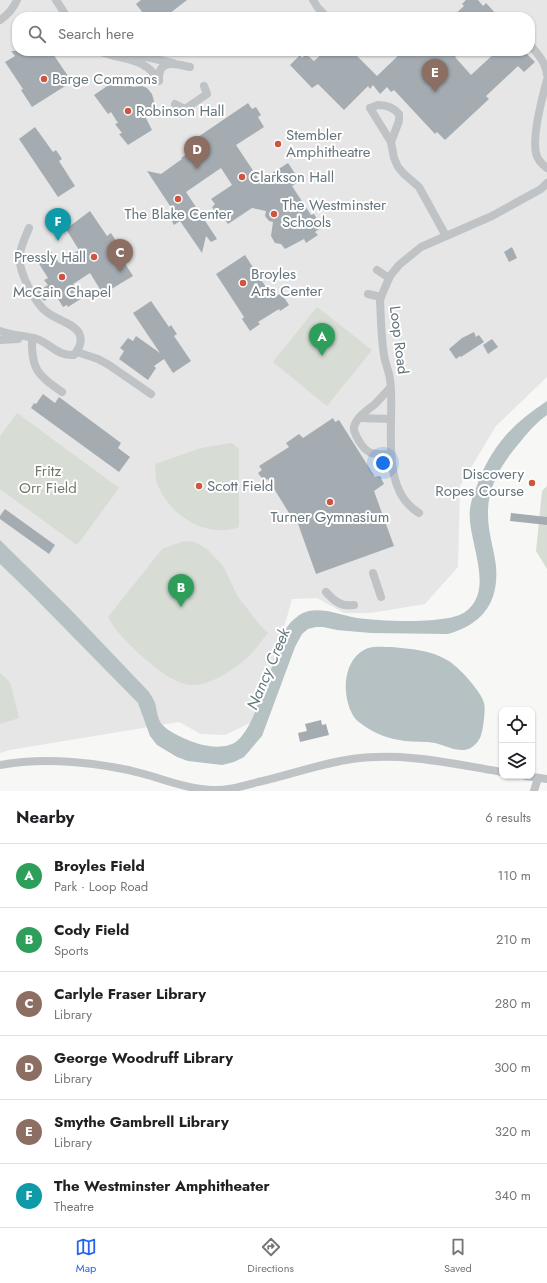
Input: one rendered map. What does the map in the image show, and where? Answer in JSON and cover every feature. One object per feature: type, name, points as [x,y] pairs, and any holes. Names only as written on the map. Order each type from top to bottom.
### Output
[{"type":"street","points":[[0,20],[7,16],[17,0]]},
{"type":"street","points":[[56,0],[64,12]]},
{"type":"street","points":[[313,0],[322,12]]},
{"type":"street","points":[[535,51],[547,70],[547,76]]},
{"type":"street","points":[[112,56],[128,58],[146,57],[190,67]]},
{"type":"street","points":[[128,58],[139,62],[155,73],[159,81],[159,72],[161,68],[173,63]]},
{"type":"street","points":[[547,80],[540,109],[536,140],[536,154],[543,165],[547,168]]},
{"type":"street","points":[[175,104],[185,109],[207,94],[204,86]]},
{"type":"street","points":[[391,142],[399,121],[399,114],[395,109],[383,106],[370,108],[391,142],[394,158],[398,167],[419,187],[446,236]]},
{"type":"street","name":"Loop Road","points":[[419,513],[411,508],[402,495],[396,481],[392,463],[390,379],[384,355],[381,297],[389,278],[399,265],[422,247],[492,216],[541,189],[547,183]]},
{"type":"street","points":[[0,331],[7,334],[38,340],[66,356],[74,355],[80,345],[79,333],[72,326],[46,312],[32,295],[22,272],[19,254],[29,228]]},
{"type":"street","points":[[377,270],[389,278]]},
{"type":"street","points":[[368,294],[381,297]]},
{"type":"street","points":[[0,340],[29,338]]},
{"type":"street","points":[[29,338],[34,365],[39,373],[48,382],[62,392]]},
{"type":"street","points":[[76,352],[98,359],[109,365],[151,394]]},
{"type":"street","points":[[390,388],[376,404],[359,418],[354,428],[354,432],[364,449],[371,454],[391,454]]},
{"type":"street","points":[[359,418],[391,419]]},
{"type":"street","points":[[373,573],[381,597]]},
{"type":"street","points":[[326,592],[337,603],[347,606],[354,605]]},
{"type":"street","points":[[0,765],[40,761],[112,767],[189,787],[210,790],[235,788],[345,760],[381,756],[421,758],[499,771]]},
{"type":"street","points":[[535,778],[547,779]]},
{"type":"street","points":[[534,791],[538,778]]},
{"type":"shaded area","name":"The Westminster Schools","points":[[0,0],[547,0],[547,377],[496,426],[460,486],[458,567],[425,604],[371,613],[344,613],[317,598],[292,599],[264,691],[250,723],[225,735],[201,734],[179,722],[10,750],[0,753]]},
{"type":"shaded area","points":[[547,401],[547,415],[530,431],[508,457],[497,475],[490,494],[488,504],[488,521],[496,566],[496,579],[495,590],[486,610],[471,624],[448,634],[371,633],[337,630],[323,627],[308,629],[302,634],[295,647],[262,736],[244,757],[234,762],[222,765],[188,761],[177,757],[157,745],[150,736],[138,703],[0,564],[0,540],[68,607],[149,692],[155,702],[161,723],[168,730],[199,744],[208,746],[233,744],[244,733],[250,724],[287,627],[299,615],[309,611],[321,610],[357,618],[412,621],[443,619],[465,612],[474,602],[479,591],[480,578],[472,535],[470,509],[479,480],[491,455],[506,435],[525,417]]},
{"type":"shaded area","points":[[392,647],[420,650],[434,654],[452,663],[468,679],[482,698],[485,706],[482,731],[480,738],[475,744],[465,750],[459,750],[435,743],[394,739],[373,731],[355,718],[347,699],[346,689],[346,678],[353,660],[359,653],[368,648]]},
{"type":"green space","points":[[317,307],[372,350],[327,406],[273,362]]},
{"type":"green space","name":"Fritz Orr Field","points":[[17,413],[119,488],[77,545],[0,489],[0,436]]},
{"type":"green space","name":"Scott Field","points":[[232,443],[239,449],[239,527],[226,530],[214,530],[201,527],[190,522],[170,505],[157,483],[155,464],[201,448]]},
{"type":"green space","points":[[547,486],[547,569],[536,551],[542,491]]},
{"type":"green space","points":[[184,541],[195,542],[208,550],[223,566],[238,597],[268,633],[253,652],[233,669],[216,679],[192,685],[179,682],[160,671],[129,644],[115,628],[108,617],[162,549]]},
{"type":"green space","points":[[0,673],[10,682],[19,718],[0,724]]},
{"type":"building","points":[[141,0],[187,0],[171,12],[142,12],[136,4]]},
{"type":"building","points":[[466,0],[478,0],[483,6],[486,3],[494,12],[457,12],[464,6],[462,4]]},
{"type":"building","name":"Barge Commons","points":[[15,56],[54,56],[68,76],[66,78],[70,83],[32,107],[21,90],[23,89],[5,62]]},
{"type":"building","points":[[299,56],[302,58],[304,56],[308,56],[314,61],[320,56],[357,56],[377,76],[398,56],[456,56],[455,57],[471,75],[492,56],[529,56],[535,62],[524,72],[518,66],[486,96],[489,99],[445,140],[437,132],[435,134],[394,90],[391,92],[387,87],[380,94],[373,85],[370,89],[368,86],[344,110],[318,84],[312,88],[290,65]]},
{"type":"building","name":"Robinson Hall","points":[[119,78],[125,87],[130,84],[132,87],[142,86],[147,88],[152,94],[154,101],[152,108],[145,116],[152,130],[128,145],[119,134],[122,133],[115,124],[118,123],[111,112],[108,114],[94,95]]},
{"type":"building","name":"Clarkson Hall","points":[[248,103],[252,109],[256,107],[261,115],[258,117],[264,127],[236,145],[260,181],[288,163],[296,175],[294,176],[298,182],[292,186],[311,215],[314,214],[322,227],[315,232],[318,235],[306,243],[304,239],[285,249],[281,244],[275,243],[271,236],[273,222],[269,221],[265,216],[266,211],[252,208],[228,224],[221,214],[218,216],[212,207],[215,204],[211,199],[232,185],[221,168],[186,192],[217,239],[211,242],[206,236],[202,253],[180,221],[174,225],[169,216],[174,212],[147,171],[161,174],[200,145],[195,139]]},
{"type":"building","points":[[35,127],[53,152],[56,150],[62,159],[59,161],[75,186],[58,197],[19,139]]},
{"type":"building","name":"Pressly Hall","points":[[90,211],[107,236],[111,233],[121,249],[117,251],[133,276],[103,294],[90,273],[73,284],[82,298],[68,307],[67,305],[63,307],[55,294],[44,301],[37,292],[48,285],[44,280],[48,278],[36,259],[50,250],[59,263],[79,250],[66,229]]},
{"type":"building","points":[[512,247],[517,258],[509,262],[504,252]]},
{"type":"building","name":"Broyles Arts Center","points":[[245,255],[273,298],[281,293],[289,305],[280,311],[279,309],[258,322],[260,324],[250,331],[242,319],[244,317],[216,274]]},
{"type":"building","points":[[151,301],[169,327],[171,325],[177,334],[174,336],[191,361],[173,373],[164,359],[154,366],[156,368],[148,380],[119,359],[124,351],[120,348],[128,338],[133,341],[136,336],[160,353],[133,313]]},
{"type":"building","points":[[474,332],[476,337],[479,335],[484,342],[456,359],[449,349],[462,338]]},
{"type":"building","points":[[492,339],[498,347],[488,354],[483,345]]},
{"type":"building","points":[[43,394],[55,403],[59,397],[121,443],[118,448],[130,457],[119,472],[31,408]]},
{"type":"building","name":"Turner Gymnasium","points":[[333,418],[335,422],[339,420],[375,477],[380,476],[384,484],[374,491],[394,546],[316,574],[297,521],[292,524],[286,515],[289,513],[268,479],[264,481],[258,473],[262,470],[259,466],[289,447],[286,443],[299,434],[303,438]]},
{"type":"building","points":[[5,509],[55,545],[49,554],[0,519],[0,516]]},
{"type":"building","points":[[511,513],[547,517],[547,525],[510,521]]},
{"type":"building","points":[[321,720],[322,725],[326,724],[329,735],[300,742],[298,733],[307,731],[305,724]]},
{"type":"place","name":"Barge Commons","points":[[44,79]]},
{"type":"place","name":"Smythe Gambrell Library","points":[[435,92]]},
{"type":"place","name":"Robinson Hall","points":[[128,111]]},
{"type":"place","name":"Stembler Amphitheatre","points":[[278,144]]},
{"type":"place","name":"George Woodruff Library","points":[[197,169]]},
{"type":"place","name":"Clarkson Hall","points":[[242,177]]},
{"type":"place","name":"The Blake Center","points":[[178,199]]},
{"type":"place","name":"The Westminster Schools","points":[[274,214]]},
{"type":"place","name":"The Westminster Amphitheater","points":[[58,241]]},
{"type":"place","name":"Pressly Hall","points":[[94,257]]},
{"type":"place","name":"Carlyle Fraser Library","points":[[120,272]]},
{"type":"place","name":"McCain Chapel","points":[[62,277]]},
{"type":"place","name":"Broyles Arts Center","points":[[243,283]]},
{"type":"place","name":"Broyles Field","points":[[322,356]]},
{"type":"place","name":"Discovery Ropes Course","points":[[532,483]]},
{"type":"place","name":"Scott Field","points":[[199,486]]},
{"type":"place","name":"Turner Gymnasium","points":[[330,502]]},
{"type":"place","name":"Cody Field","points":[[181,607]]},
{"type":"water label","name":"Nancy Creek","points":[[268,669]]}]
